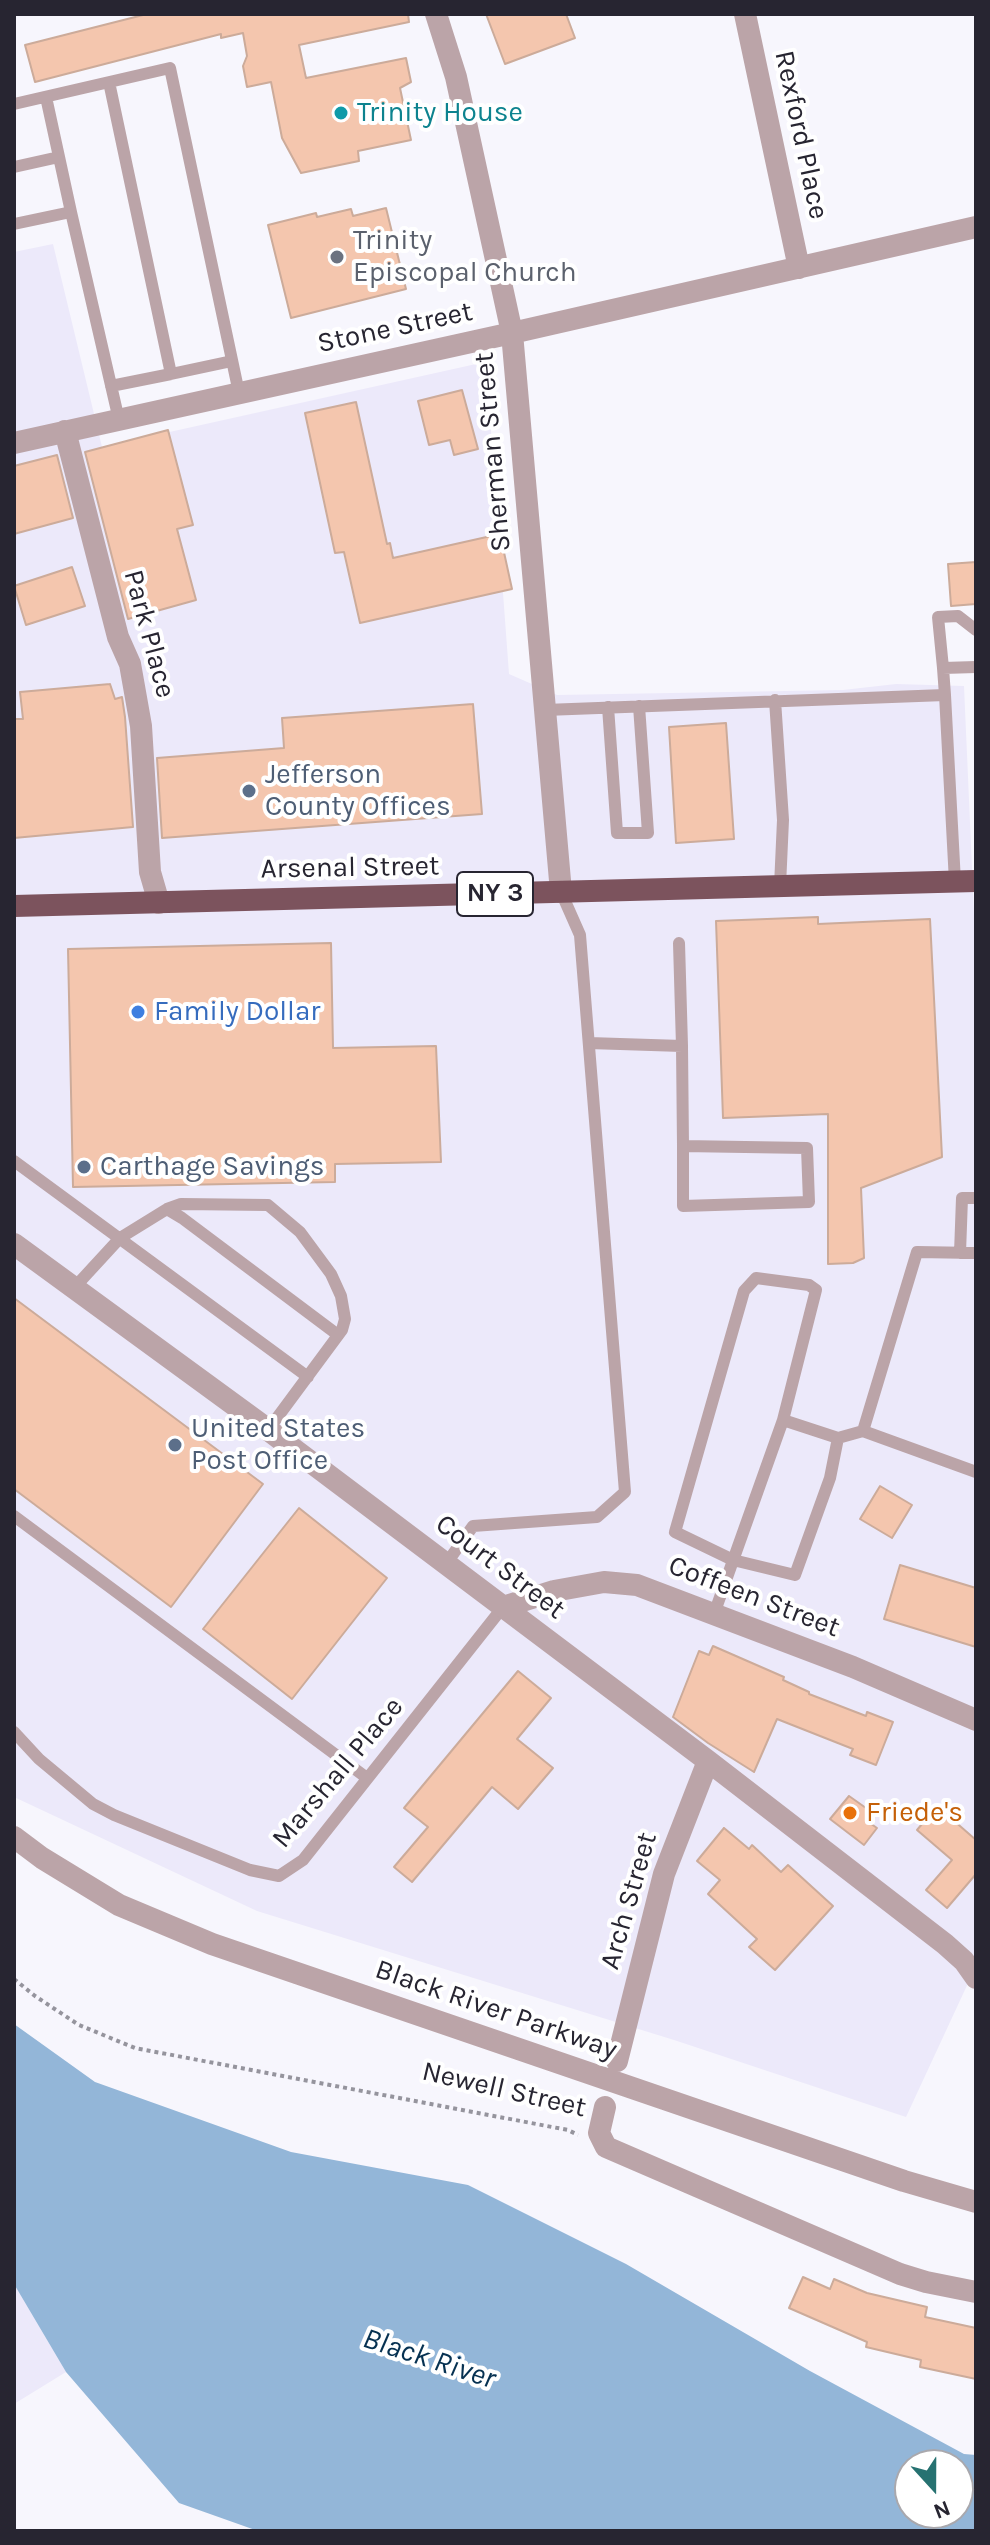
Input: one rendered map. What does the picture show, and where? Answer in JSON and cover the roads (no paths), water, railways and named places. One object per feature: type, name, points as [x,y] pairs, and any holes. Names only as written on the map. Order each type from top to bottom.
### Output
[{"type":"highway","name":"Arsenal Street","points":[[14,906],[965,882]]},
{"type":"street","name":"Sherman Street","points":[[436,14],[456,77],[512,333],[561,892]]},
{"type":"street","name":"Rexford Place","points":[[745,14],[799,268]]},
{"type":"street","name":"Stone Street","points":[[14,443],[976,227]]},
{"type":"street","name":"Park Place","points":[[65,431],[118,637],[130,664],[141,726],[150,872],[159,903]]},
{"type":"street","name":"Court Street","points":[[17,1253],[74,1288],[268,1430],[708,1761],[945,1944],[964,1961],[976,1978]]},
{"type":"street","name":"Coffeen Street","points":[[503,1607],[554,1591],[604,1582],[637,1585],[853,1667],[976,1720]]},
{"type":"street","name":"Arch Street","points":[[617,2061],[664,1874],[708,1761]]},
{"type":"street","name":"Black River Parkway","points":[[14,1837],[42,1858],[119,1905],[212,1944],[904,2181],[976,2202]]},
{"type":"street","points":[[945,1944],[976,1948]]},
{"type":"street","name":"Newell Street","points":[[605,2107],[599,2133],[606,2147],[900,2274],[976,2292]]},
{"type":"lane","points":[[14,104],[170,68],[239,393]]},
{"type":"lane","points":[[109,82],[171,374]]},
{"type":"lane","points":[[46,97],[119,420]]},
{"type":"lane","points":[[14,167],[59,157]]},
{"type":"lane","points":[[14,224],[71,212]]},
{"type":"lane","points":[[111,386],[232,361]]},
{"type":"lane","points":[[965,882],[938,617],[958,616],[976,630]]},
{"type":"lane","points":[[943,668],[976,667]]},
{"type":"lane","points":[[545,710],[945,695]]},
{"type":"lane","points":[[775,700],[783,820],[780,886]]},
{"type":"lane","points":[[608,707],[617,833],[648,833],[639,706]]},
{"type":"lane","points":[[446,1564],[473,1526],[597,1517],[625,1492],[580,935],[561,892]]},
{"type":"lane","points":[[679,943],[683,1206],[809,1202],[807,1148],[683,1146]]},
{"type":"lane","points":[[589,1043],[682,1046]]},
{"type":"lane","points":[[14,1161],[308,1377]]},
{"type":"lane","points":[[960,1253],[962,1198],[976,1198]]},
{"type":"lane","points":[[74,1288],[120,1238],[167,1209],[181,1204],[268,1205],[300,1232],[331,1274],[345,1319],[338,1335],[268,1430]]},
{"type":"lane","points":[[167,1209],[338,1335]]},
{"type":"lane","points":[[863,1431],[917,1252],[976,1253]]},
{"type":"lane","points":[[714,1614],[733,1560],[783,1420],[816,1290],[809,1285],[756,1278],[744,1291],[675,1532],[733,1560],[795,1575],[830,1478],[838,1438]]},
{"type":"lane","points":[[783,1420],[838,1438],[863,1431],[976,1472]]},
{"type":"lane","points":[[14,1516],[367,1778]]},
{"type":"lane","name":"Marshall Place","points":[[14,1732],[39,1759],[93,1804],[250,1870],[279,1876],[303,1860],[503,1607]]},
{"type":"water","name":"Black River","points":[[14,2024],[95,2082],[291,2152],[468,2185],[626,2264],[810,2371],[955,2449],[894,2449],[894,2529],[974,2529],[976,2455],[976,2531],[258,2531],[179,2503],[66,2372],[14,2284]]},
{"type":"place","name":"Trinity House","points":[[341,113]]},
{"type":"place","name":"Trinity Episcopal Church","points":[[337,257]]},
{"type":"place","name":"Jefferson County Offices","points":[[249,791]]},
{"type":"place","name":"Family Dollar","points":[[138,1012]]},
{"type":"place","name":"Carthage Savings","points":[[84,1167]]},
{"type":"place","name":"United States Post Office","points":[[175,1445]]},
{"type":"place","name":"Friede's","points":[[850,1813]]}]
